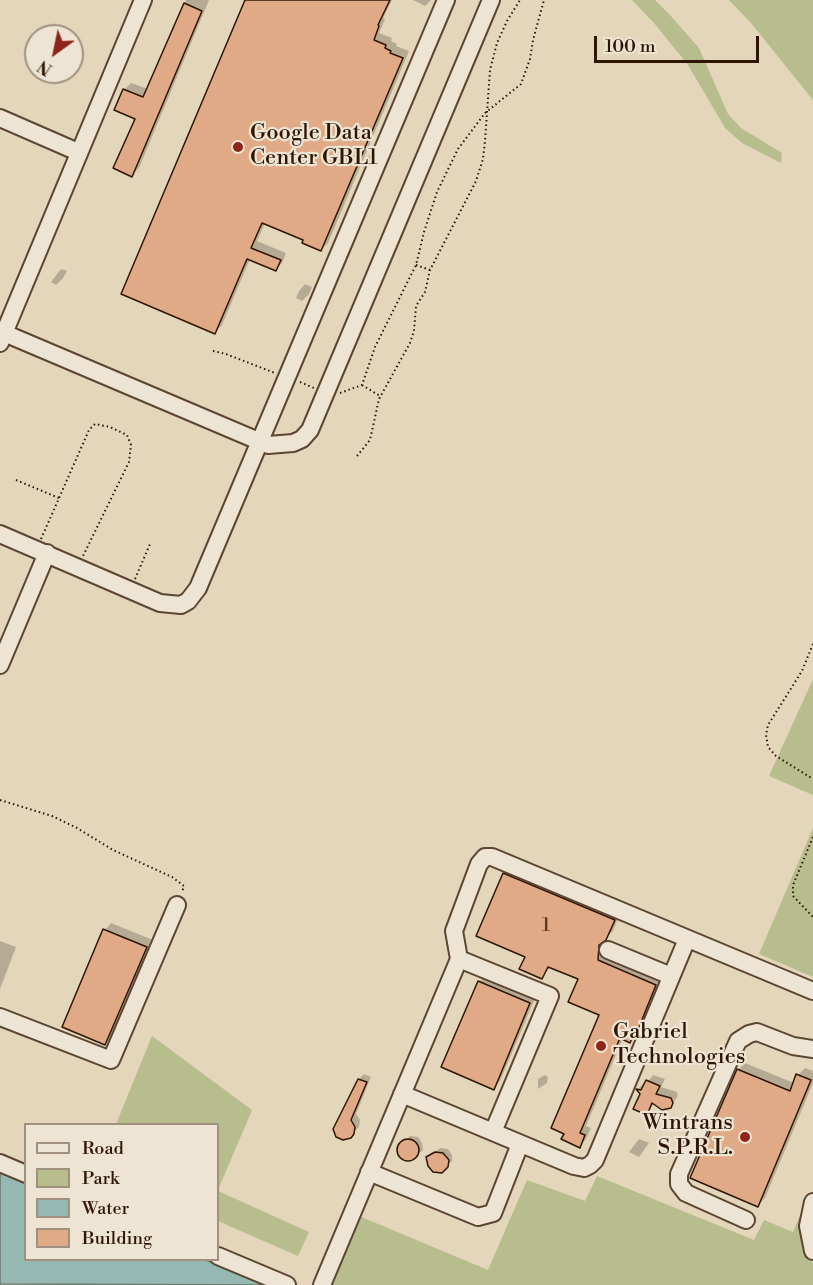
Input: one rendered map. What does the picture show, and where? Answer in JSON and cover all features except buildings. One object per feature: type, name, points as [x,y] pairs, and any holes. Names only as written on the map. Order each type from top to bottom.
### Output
[{"type":"street","points":[[143,0],[2,338],[259,442],[274,446],[302,439],[310,430],[491,0]]},
{"type":"street","points":[[0,534],[160,603],[181,605],[188,601],[198,588],[446,0]]},
{"type":"street","points":[[0,118],[78,152]]},
{"type":"street","points":[[0,665],[42,551]]},
{"type":"street","points":[[322,1285],[459,959],[454,931],[479,864],[485,857],[492,857],[813,991]]},
{"type":"street","points":[[0,1017],[111,1060],[177,905]]},
{"type":"street","points":[[402,1094],[574,1166],[584,1168],[590,1165],[595,1160],[687,939]]},
{"type":"street","points":[[608,950],[671,976]]},
{"type":"street","points":[[459,959],[550,996],[493,1132]]},
{"type":"street","points":[[746,1220],[686,1193],[679,1184],[679,1174],[738,1041],[757,1032],[793,1046],[813,1048]]},
{"type":"street","points":[[369,1173],[478,1217],[493,1213],[520,1144]]},
{"type":"street","points":[[0,1163],[24,1173]]},
{"type":"street","points":[[813,1202],[808,1226],[813,1251]]},
{"type":"street","points":[[219,1256],[287,1285]]},
{"type":"path","points":[[357,456],[370,440],[380,396],[410,343],[414,331],[416,306],[425,292],[430,270],[476,181],[483,159],[490,70],[497,43],[520,0]]},
{"type":"path","points":[[213,351],[335,394],[345,393],[362,385],[375,347],[416,265],[430,212],[445,174],[458,149],[488,111],[521,84],[530,58],[544,0]]},
{"type":"path","points":[[416,265],[430,270]]},
{"type":"path","points":[[362,385],[380,396]]},
{"type":"path","points":[[42,551],[59,498],[89,430],[95,424],[110,427],[127,435],[131,445],[129,462],[78,567]]},
{"type":"path","points":[[16,480],[59,498]]},
{"type":"path","points":[[131,590],[150,544]]},
{"type":"path","points":[[813,644],[802,671],[768,725],[766,735],[768,747],[776,756],[813,779]]},
{"type":"path","points":[[0,800],[52,816],[113,850],[172,877],[184,886],[177,905]]},
{"type":"path","points":[[813,837],[793,885],[793,896],[813,917]]},
{"type":"green space","points":[[632,0],[655,0],[670,15],[699,48],[728,114],[741,128],[782,153],[781,163],[742,143],[725,128],[688,65]]},
{"type":"green space","points":[[729,0],[813,0],[813,100],[751,23]]},
{"type":"green space","points":[[813,679],[813,795],[769,776]]},
{"type":"green space","points":[[813,828],[813,977],[759,954]]},
{"type":"green space","points":[[152,1036],[252,1110],[219,1188],[219,1123],[116,1123]]},
{"type":"green space","points":[[597,1176],[754,1240],[764,1220],[793,1232],[805,1204],[804,1245],[813,1264],[813,1285],[328,1285],[359,1216],[488,1270],[527,1180],[585,1201]]},
{"type":"green space","points":[[219,1191],[309,1232],[298,1256],[219,1221]]},
{"type":"water","points":[[0,1173],[24,1183],[24,1261],[208,1261],[266,1285],[0,1284]]},
{"type":"place","name":"Google Data Center GBL1","points":[[238,147]]},
{"type":"place","name":"Gabriel Technologies","points":[[601,1046]]},
{"type":"place","name":"Wintrans S.P.R.L.","points":[[745,1137]]}]
